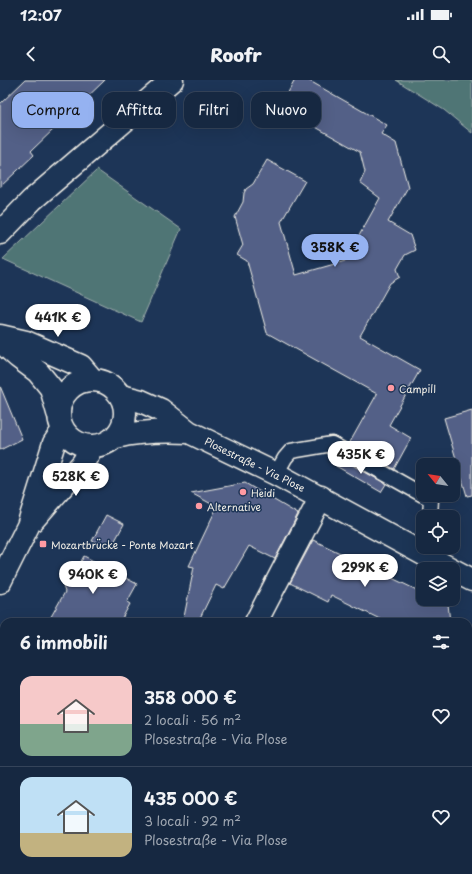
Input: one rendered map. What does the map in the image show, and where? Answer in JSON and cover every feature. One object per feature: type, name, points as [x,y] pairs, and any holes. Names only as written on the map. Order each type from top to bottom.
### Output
[{"type":"street","points":[[0,233],[32,200],[172,80]]},
{"type":"street","points":[[0,336],[26,342],[81,366],[92,380]]},
{"type":"street","points":[[0,341],[38,372],[51,388],[60,422],[70,439],[80,445],[92,447],[83,464],[28,526]]},
{"type":"street","points":[[0,582],[28,526],[60,422],[60,403],[72,386],[82,381],[92,380]]},
{"type":"street","name":"Plosestraße - Via Plose","points":[[92,380],[103,382],[114,388],[121,396],[141,401],[161,410],[189,432],[276,474],[416,547]]},
{"type":"street","points":[[116,437],[122,428],[125,418],[125,406],[121,396]]},
{"type":"street","name":"Plosestraße - Via Plose","points":[[92,447],[130,433],[156,431],[189,432]]},
{"type":"street","points":[[258,618],[321,497]]},
{"type":"street","name":"Plosestraße - Via Plose","points":[[428,554],[440,562]]},
{"type":"street","name":"Plosestraße - Via Plose","points":[[460,574],[472,580]]},
{"type":"lane","points":[[276,474],[285,458],[291,451],[332,444],[416,491]]},
{"type":"green space","points":[[396,80],[472,80],[472,133],[444,110]]},
{"type":"green space","points":[[97,170],[181,229],[141,322],[3,259]]},
{"type":"building","points":[[25,80],[105,80],[92,92],[12,92]]},
{"type":"building","points":[[295,80],[308,80],[387,125],[381,134],[396,143],[408,187],[388,222],[410,235],[415,250],[405,255],[397,269],[400,277],[390,283],[360,336],[420,370],[389,425],[411,438],[394,469],[349,444],[377,394],[267,333],[247,261],[237,255],[243,245],[235,217],[243,202],[246,189],[253,184],[267,160],[305,181],[281,222],[296,275],[345,261],[380,198],[360,183],[365,172],[360,152],[317,128],[321,128],[321,92],[288,92]]},
{"type":"building","points":[[12,92],[12,128],[55,128],[31,151],[34,155],[0,187],[0,104]]},
{"type":"building","points":[[0,386],[22,439],[0,450]]},
{"type":"building","points":[[472,410],[472,495],[467,496],[460,472],[460,458],[456,458],[444,418]]},
{"type":"building","points":[[340,458],[386,484],[381,492],[336,466]]},
{"type":"building","points":[[245,483],[298,514],[275,559],[249,546],[224,589],[216,585],[200,618],[184,618],[194,567],[189,566],[217,507],[191,493]]},
{"type":"building","points":[[106,515],[124,524],[112,546],[92,541]]},
{"type":"building","points":[[313,540],[416,590],[416,606],[448,606],[450,618],[378,618],[331,595],[328,602],[290,583]]},
{"type":"building","points":[[84,556],[137,584],[127,602],[130,604],[122,618],[50,618],[65,592],[62,583],[68,572],[77,569]]},
{"type":"place","name":"Campill","points":[[391,388]]},
{"type":"place","name":"Heidi","points":[[243,492]]},
{"type":"place","name":"Alternative","points":[[199,506]]},
{"type":"place","name":"Mozartbrücke - Ponte Mozart","points":[[43,544]]}]
